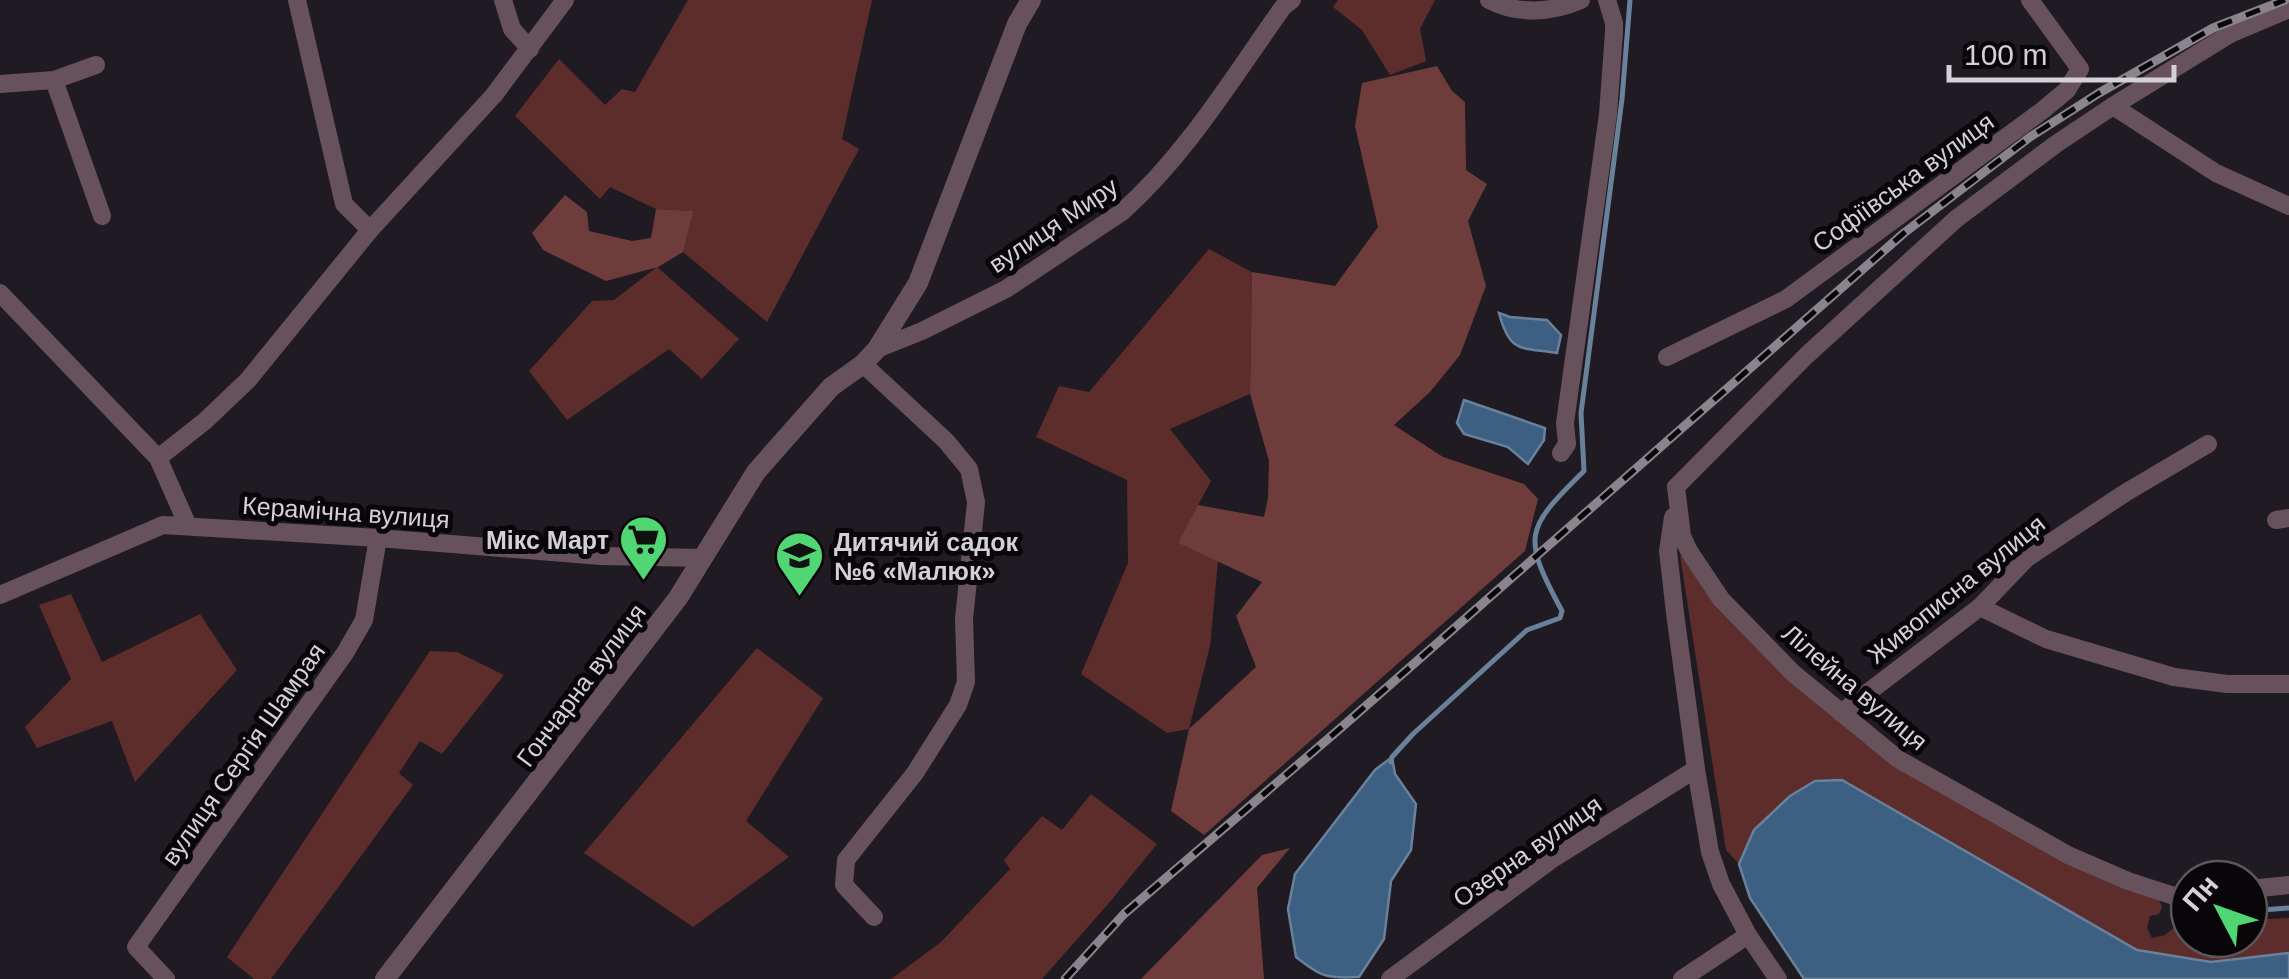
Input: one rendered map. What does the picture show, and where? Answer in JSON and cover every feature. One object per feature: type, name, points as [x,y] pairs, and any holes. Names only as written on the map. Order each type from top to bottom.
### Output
[{"type":"street","points":[[296,0],[344,204],[370,230]]},
{"type":"street","points":[[503,0],[512,29],[530,49]]},
{"type":"street","points":[[158,458],[248,380],[370,230],[494,95],[565,0]]},
{"type":"street","name":"Гончарна вулиця","points":[[385,979],[678,598],[756,472],[831,387],[870,356],[918,283],[1017,24],[1032,0]]},
{"type":"street","name":"вулиця Миру","points":[[870,356],[1006,289],[1122,212],[1180,151],[1283,7],[1292,0]]},
{"type":"street","points":[[1489,0],[1538,12],[1578,2],[1614,23]]},
{"type":"street","points":[[1561,452],[1567,444],[1565,423],[1608,114],[1614,23],[1607,0]]},
{"type":"street","name":"Софіївська вулиця","points":[[1667,358],[1786,299],[2067,90],[2080,68],[2030,0]]},
{"type":"street","points":[[1778,979],[1748,936],[1715,870],[1696,769],[1668,551],[1676,487],[1807,355],[1956,219],[2113,106],[2230,34],[2289,8]]},
{"type":"street","points":[[0,84],[54,80],[96,65]]},
{"type":"street","points":[[54,80],[102,216]]},
{"type":"street","points":[[2113,106],[2216,173],[2289,206]]},
{"type":"street","points":[[0,293],[158,458],[188,526]]},
{"type":"street","points":[[870,356],[969,470],[976,502],[964,619],[966,682],[958,705],[915,773],[846,860],[844,885],[874,917]]},
{"type":"street","name":"Живописна вулиця","points":[[1841,712],[1980,607],[2027,558],[2208,444]]},
{"type":"street","name":"Лілейна вулиця","points":[[1676,487],[1682,536],[1722,599],[1766,647],[1841,712],[1898,759],[2068,855],[2169,894]]},
{"type":"street","name":"Керамічна вулиця","points":[[0,596],[163,525],[601,556],[702,558]]},
{"type":"street","name":"вулиця Сергія Шамрая","points":[[166,979],[136,947],[364,620],[378,538]]},
{"type":"street","points":[[1980,607],[2046,639],[2174,677],[2227,684],[2289,684]]},
{"type":"street","name":"Озерна вулиця","points":[[1390,979],[1551,860],[1696,769]]},
{"type":"street","points":[[1682,979],[1748,936]]},
{"type":"shaded area","points":[[688,0],[872,0],[842,139],[859,149],[767,322],[683,252],[692,211],[656,209],[610,187],[600,199],[515,116],[559,59],[605,105],[622,89],[635,92]]},
{"type":"shaded area","points":[[1338,0],[1435,0],[1420,29],[1426,61],[1390,75],[1362,30],[1333,7]]},
{"type":"shaded area","points":[[1437,66],[1452,91],[1465,102],[1466,170],[1487,184],[1468,221],[1486,286],[1460,355],[1430,392],[1394,425],[1443,457],[1524,484],[1538,499],[1525,551],[1204,835],[1171,811],[1189,729],[1256,667],[1236,616],[1262,582],[1178,543],[1198,505],[1264,517],[1269,461],[1250,394],[1252,272],[1335,286],[1378,227],[1355,126],[1362,83]]},
{"type":"shaded area","points":[[565,195],[587,212],[589,231],[632,241],[651,238],[656,209],[693,211],[683,252],[658,267],[606,281],[543,250],[532,233]]},
{"type":"shaded area","points":[[1209,249],[1252,272],[1250,394],[1170,429],[1211,481],[1178,543],[1218,561],[1210,646],[1189,729],[1167,733],[1081,674],[1128,563],[1127,480],[1036,437],[1059,386],[1089,392]]},
{"type":"shaded area","points":[[657,267],[739,339],[702,379],[669,349],[567,420],[529,371],[592,301],[614,300]]},
{"type":"shaded area","points":[[1680,556],[1688,559],[1859,739],[1879,753],[2158,897],[2162,907],[2159,914],[2150,916],[2147,928],[2152,938],[2169,932],[2169,956],[2137,951],[1842,780],[1754,830],[1739,864],[1726,850]]},
{"type":"shaded area","points":[[71,594],[102,662],[200,614],[237,670],[135,782],[112,721],[37,748],[25,727],[71,679],[39,605]]},
{"type":"shaded area","points":[[757,648],[823,698],[746,821],[789,857],[693,927],[584,853]]},
{"type":"shaded area","points":[[430,651],[457,652],[504,675],[442,754],[420,741],[399,773],[413,785],[271,979],[254,979],[227,957]]},
{"type":"shaded area","points":[[1091,794],[1157,844],[1042,979],[891,979],[941,942],[1010,869],[1004,860],[1042,816],[1062,830]]},
{"type":"shaded area","points":[[1290,848],[1257,888],[1264,979],[1141,979],[1262,855]]},
{"type":"shaded area","points":[[2289,918],[2289,953],[2269,955],[2269,919]]},
{"type":"shaded area","points":[[2191,959],[2237,959],[2211,962]]},
{"type":"water","points":[[1499,313],[1547,320],[1561,335],[1557,353],[1525,349],[1512,342]]},
{"type":"water","points":[[1464,400],[1545,428],[1544,440],[1528,464],[1508,447],[1464,434],[1457,423]]},
{"type":"water","points":[[1392,757],[1395,774],[1416,804],[1411,850],[1391,881],[1384,939],[1359,977],[1324,975],[1296,957],[1288,909],[1295,874],[1375,770]]},
{"type":"water","points":[[1842,780],[2137,950],[2169,955],[2169,959],[2211,962],[2269,959],[2269,955],[2289,953],[2289,979],[1804,979],[1750,898],[1739,864],[1754,830],[1790,796],[1815,781]]},
{"type":"waterway","points":[[1391,762],[1413,734],[1527,630],[1560,618],[1562,611],[1540,566],[1536,535],[1550,507],[1584,471],[1581,413],[1622,99],[1630,0]]},
{"type":"waterway","points":[[2269,910],[2289,908]]},
{"type":"railway","points":[[1065,979],[1124,914],[1904,233],[2030,137],[2099,93],[2213,28],[2285,0]]},
{"type":"place","name":"Мікс Март","points":[[644,582]]},
{"type":"place","name":"Дитячий садок №6 «Малюк»","points":[[799,598]]}]
